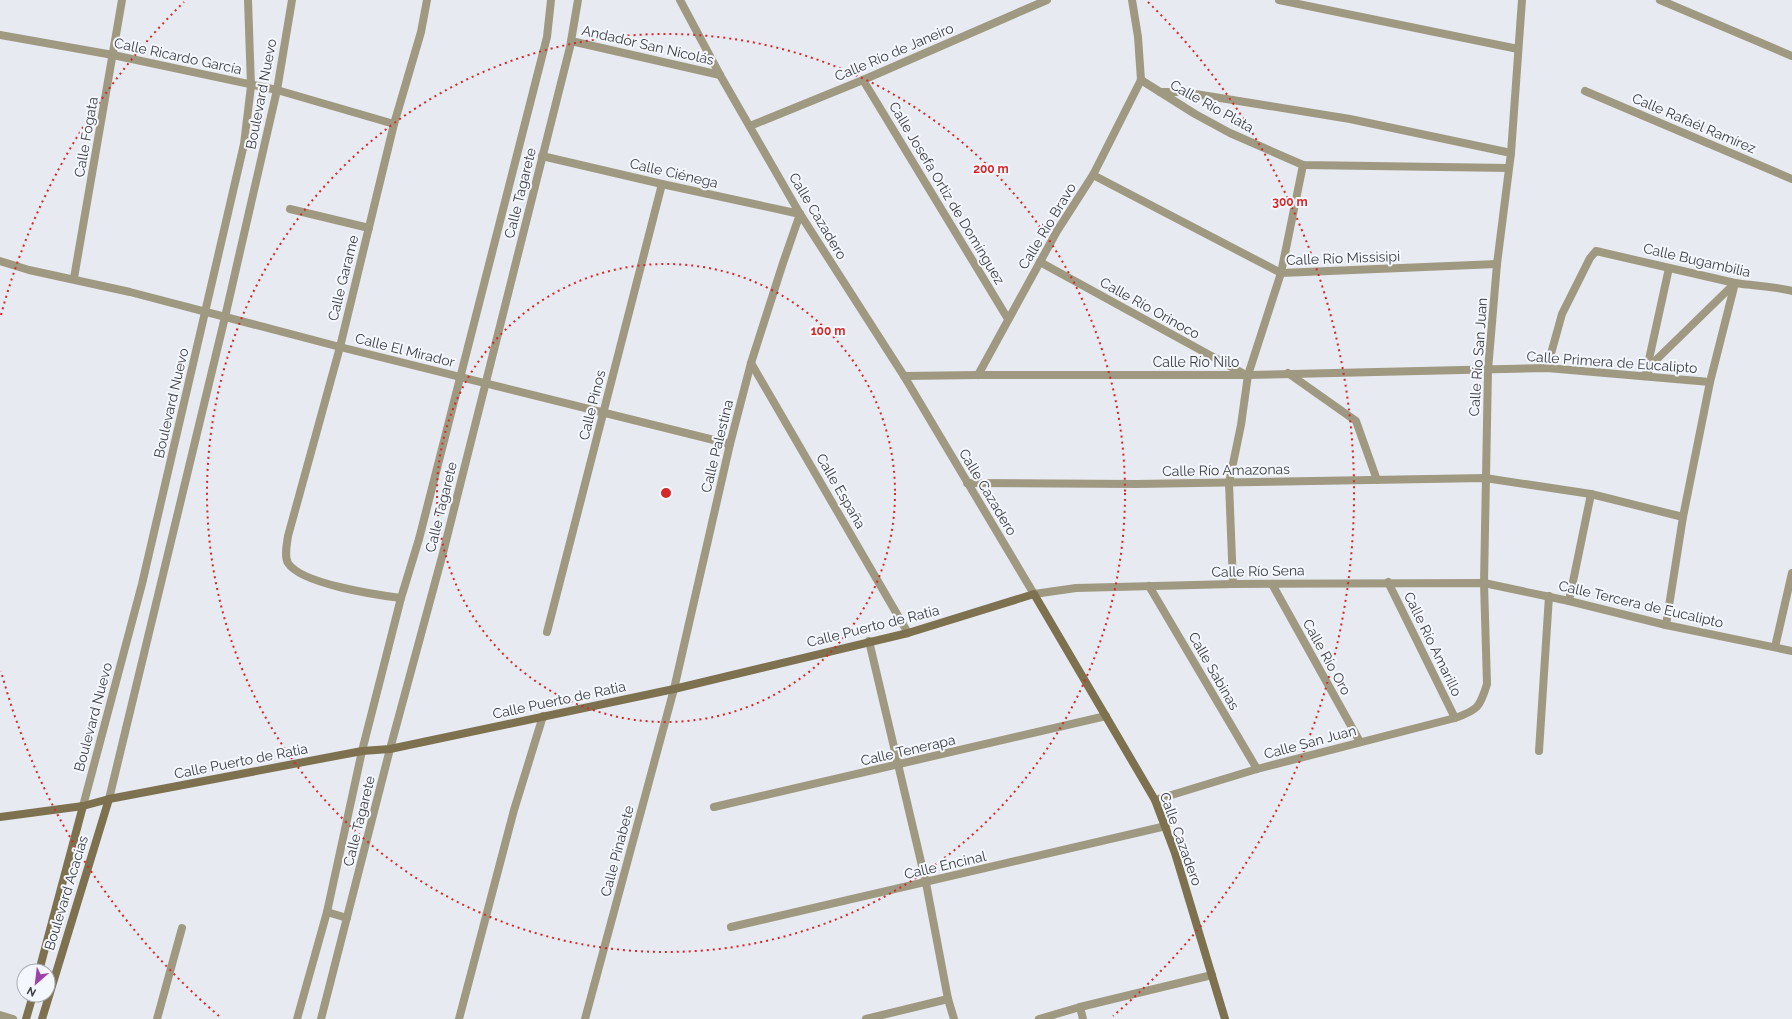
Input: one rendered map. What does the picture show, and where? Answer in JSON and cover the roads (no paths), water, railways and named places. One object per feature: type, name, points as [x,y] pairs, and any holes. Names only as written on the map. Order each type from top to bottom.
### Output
[{"type":"street","name":"Calle Fogata","points":[[74,278],[122,0]]},
{"type":"street","name":"Boulevard Nuevo","points":[[83,806],[142,584],[244,144],[251,86],[248,0]]},
{"type":"street","name":"Boulevard Nuevo","points":[[109,799],[225,317],[277,90],[292,0]]},
{"type":"street","name":"Calle Garame","points":[[401,598],[366,594],[301,573],[294,569],[287,561],[288,536],[340,347],[394,124],[421,32],[427,0]]},
{"type":"street","name":"Calle Tagarete","points":[[297,1019],[327,912],[362,751],[401,598],[419,539],[547,37],[551,0]]},
{"type":"street","name":"Calle Tagarete","points":[[321,1019],[390,749],[443,553],[571,41],[578,0]]},
{"type":"street","name":"Calle Cazadero","points":[[680,0],[720,75],[800,214],[904,376],[1155,800],[1166,826],[1225,1019]]},
{"type":"street","name":"Calle Río de Janeiro","points":[[750,126],[863,80],[1047,0]]},
{"type":"street","points":[[1132,0],[1138,38],[1140,80],[1159,92]]},
{"type":"street","points":[[1279,0],[1518,49]]},
{"type":"street","name":"Calle Río San Juan","points":[[1472,712],[1479,705],[1487,684],[1484,583],[1488,370],[1497,264],[1511,153],[1522,0]]},
{"type":"street","points":[[1660,0],[1792,56]]},
{"type":"street","name":"Calle Ricardo García","points":[[0,35],[113,55],[251,86],[277,90],[394,124]]},
{"type":"street","name":"Andador San Nicolás","points":[[571,41],[720,75]]},
{"type":"street","name":"Calle Josefa Ortiz de Domínguez","points":[[863,80],[1008,319]]},
{"type":"street","name":"Calle Río Bravo","points":[[978,375],[1057,231],[1093,175],[1140,80]]},
{"type":"street","name":"Calle Rafaél Ramírez","points":[[1585,91],[1792,179]]},
{"type":"street","name":"Calle Río Plata","points":[[1159,92],[1183,92],[1350,119],[1511,153]]},
{"type":"street","name":"Calle Río Plata","points":[[1159,92],[1230,133],[1304,165],[1509,168]]},
{"type":"street","name":"Calle Ciénega","points":[[542,156],[800,214]]},
{"type":"street","points":[[1233,584],[1229,483],[1248,375],[1281,273],[1304,165]]},
{"type":"street","name":"Calle Río Missisipi","points":[[1093,175],[1281,273],[1497,264]]},
{"type":"street","name":"Calle Pinos","points":[[547,632],[662,184]]},
{"type":"street","points":[[290,210],[369,228]]},
{"type":"street","name":"Calle Palestina","points":[[674,689],[730,444],[751,362],[800,214]]},
{"type":"street","name":"Calle Bugambilia","points":[[1547,368],[1562,314],[1590,258],[1596,251],[1735,284],[1758,287],[1773,286],[1792,291]]},
{"type":"street","name":"Calle El Mirador","points":[[0,262],[29,270],[74,278],[340,347],[730,444]]},
{"type":"street","name":"Calle Río Orinoco","points":[[1040,262],[1248,375]]},
{"type":"street","points":[[1645,376],[1669,268]]},
{"type":"street","points":[[1645,376],[1656,360],[1735,284]]},
{"type":"street","points":[[1666,625],[1683,517],[1710,382],[1735,284]]},
{"type":"street","name":"Calle España","points":[[751,362],[908,633]]},
{"type":"street","name":"Calle Primera de Eucalipto","points":[[1488,370],[1547,368],[1710,382]]},
{"type":"street","name":"Calle Río Nilo","points":[[904,376],[1248,375],[1488,370]]},
{"type":"street","points":[[1288,373],[1356,421],[1377,480]]},
{"type":"street","name":"Calle Río Amazonas","points":[[968,483],[1229,483],[1485,478],[1591,494],[1683,517]]},
{"type":"street","points":[[1569,601],[1591,494]]},
{"type":"street","points":[[1775,647],[1792,573]]},
{"type":"street","name":"Calle Río Sena","points":[[1034,594],[1076,588],[1149,586],[1388,582],[1484,583]]},
{"type":"street","name":"Calle Río Amarillo","points":[[1388,582],[1455,718]]},
{"type":"street","name":"Calle Tercera de Eucalipto","points":[[1484,583],[1549,596],[1666,625],[1775,647],[1792,652]]},
{"type":"street","name":"Calle Río Oro","points":[[1272,584],[1360,742]]},
{"type":"street","name":"Calle Sabinas","points":[[1149,586],[1257,769]]},
{"type":"street","name":"Calle Puerto de Ratia","points":[[0,817],[83,806],[109,799],[362,751],[390,749],[674,689],[869,641],[908,633],[1034,594]]},
{"type":"street","points":[[1539,751],[1549,596]]},
{"type":"street","points":[[869,641],[926,883],[948,999],[954,1019]]},
{"type":"street","name":"Calle Pinabete","points":[[585,1019],[674,689]]},
{"type":"street","name":"Calle San Juan","points":[[1155,800],[1257,769],[1455,718],[1472,712]]},
{"type":"street","points":[[459,1019],[514,810],[543,716]]},
{"type":"street","name":"Calle Tenerapa","points":[[714,807],[898,766],[1106,716]]},
{"type":"street","name":"Boulevard Acacias","points":[[42,1019],[109,799]]},
{"type":"street","name":"Boulevard Acacias","points":[[41,963],[83,806]]},
{"type":"street","name":"Calle Encinal","points":[[731,927],[926,883],[1166,826]]},
{"type":"street","points":[[327,912],[347,918]]},
{"type":"street","points":[[157,1019],[182,928]]},
{"type":"street","points":[[1039,1019],[1080,1007],[1212,975]]},
{"type":"street","points":[[866,1019],[948,999]]},
{"type":"street","points":[[26,1019],[31,1003]]},
{"type":"street","points":[[1080,1007],[1083,1019]]},
{"type":"street","points":[[0,1015],[13,1019]]}]
